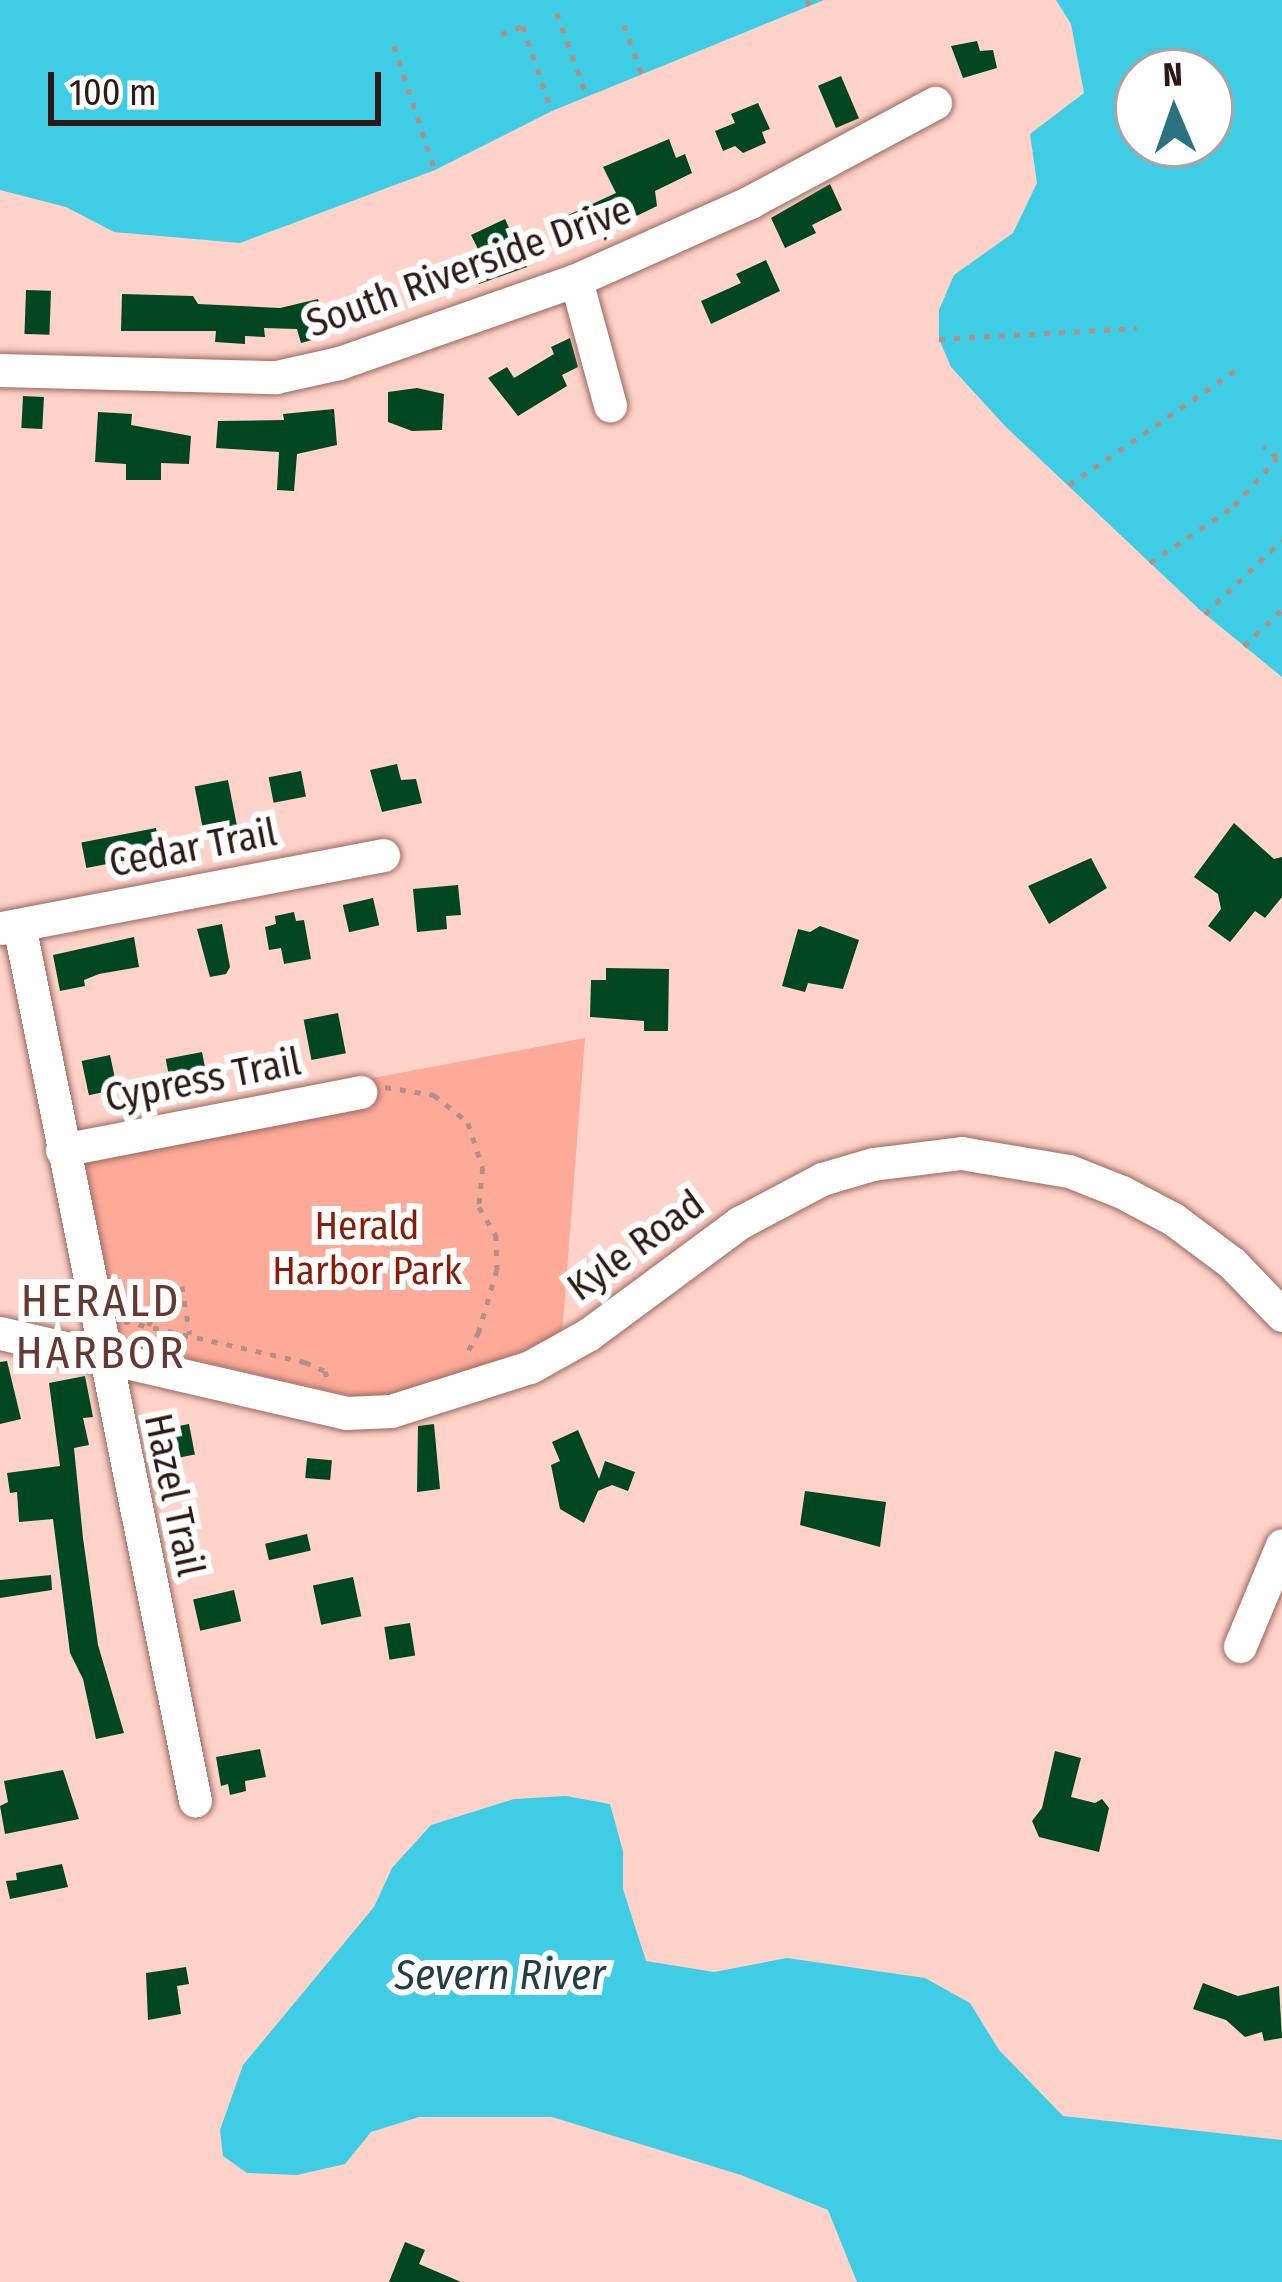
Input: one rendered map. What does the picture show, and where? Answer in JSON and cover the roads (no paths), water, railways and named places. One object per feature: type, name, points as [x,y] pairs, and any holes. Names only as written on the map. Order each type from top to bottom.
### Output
[{"type":"street","name":"South Riverside Drive","points":[[0,370],[276,377],[406,343],[576,280],[750,202],[934,103]]},
{"type":"street","points":[[576,280],[610,405]]},
{"type":"street","name":"Cedar Trail","points":[[10,926],[382,855]]},
{"type":"street","name":"Hazel Trail","points":[[10,926],[62,1150],[195,1800]]},
{"type":"street","name":"Cypress Trail","points":[[62,1150],[360,1092]]},
{"type":"street","name":"Kyle Road","points":[[0,1333],[346,1413],[391,1411],[530,1367],[589,1334],[739,1223],[822,1179],[873,1164],[961,1153],[1069,1171],[1122,1192],[1173,1219],[1232,1263],[1282,1315]]},
{"type":"street","points":[[1240,1646],[1282,1545]]},
{"type":"water","points":[[0,0],[824,0],[552,111],[435,170],[240,243],[114,232],[66,207],[0,190]]},
{"type":"water","points":[[1056,0],[1282,0],[1282,677],[1200,610],[1006,427],[951,367],[939,339],[939,310],[954,275],[1013,233],[1037,183],[1030,134],[1084,93],[1071,24]]},
{"type":"water","name":"Severn River","points":[[566,1796],[610,1804],[623,1851],[623,1889],[646,1961],[714,1972],[787,1958],[925,1978],[970,2003],[999,2050],[1063,2116],[1282,2140],[1282,2282],[857,2282],[828,2210],[741,2175],[552,2117],[419,2117],[371,2132],[345,2164],[297,2175],[247,2173],[223,2156],[220,2130],[243,2065],[374,1907],[392,1868],[431,1825],[514,1799]]},
{"type":"district","name":"HERALD HARBOR","points":[[101,1328]]},
{"type":"park label","name":"Herald Harbor Park","points":[[367,1250]]}]
